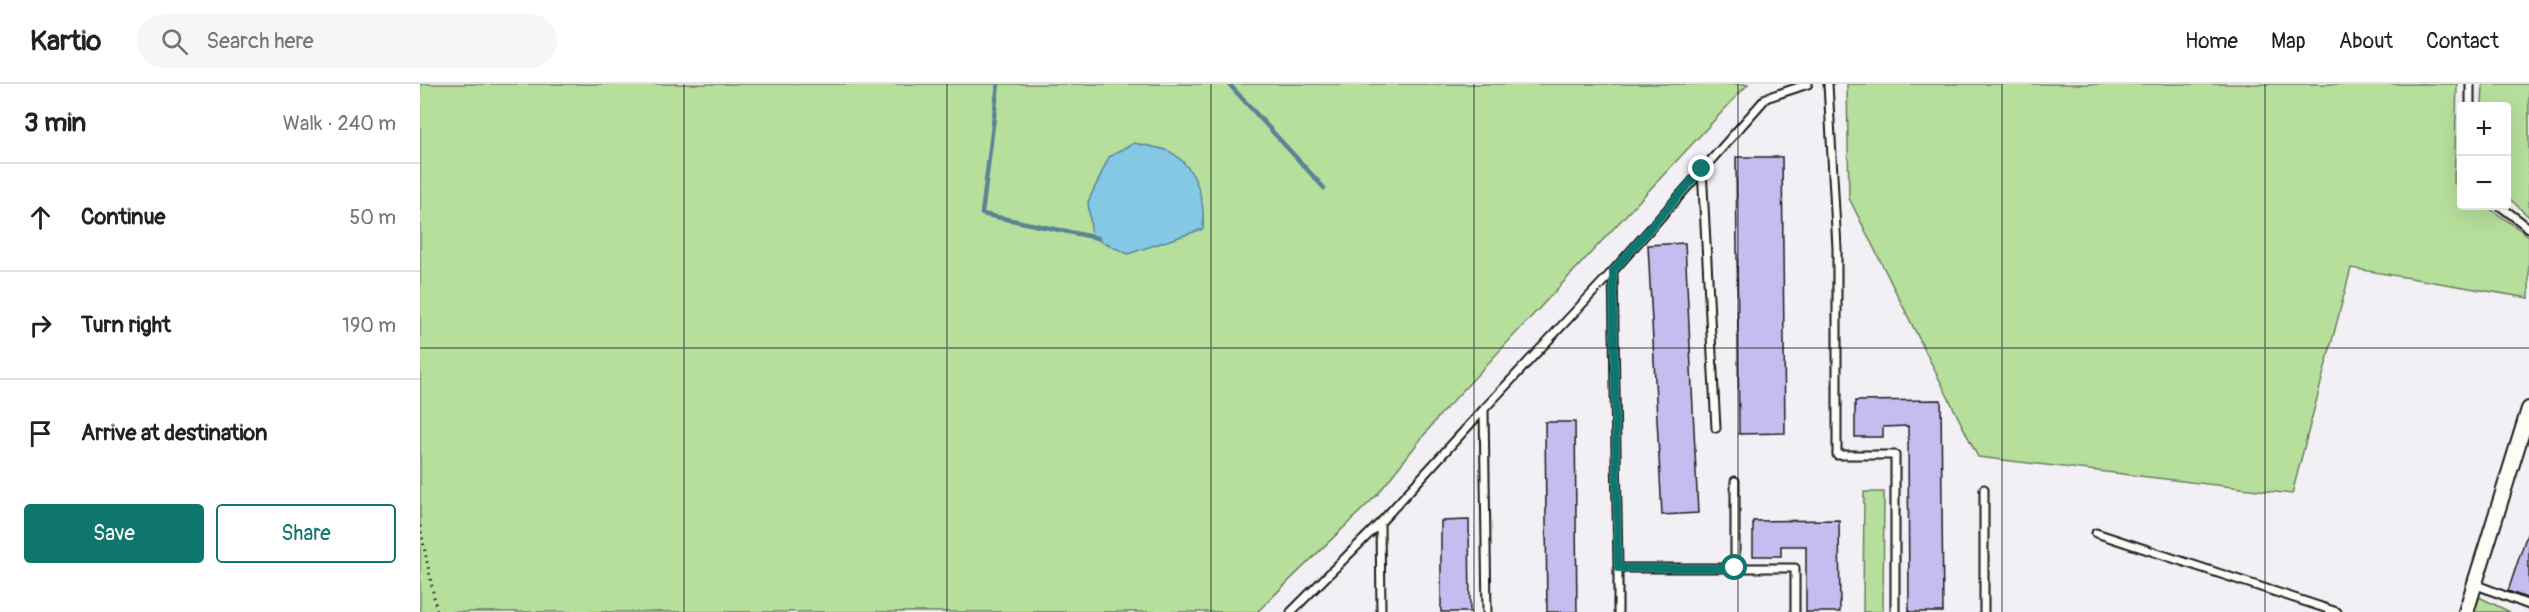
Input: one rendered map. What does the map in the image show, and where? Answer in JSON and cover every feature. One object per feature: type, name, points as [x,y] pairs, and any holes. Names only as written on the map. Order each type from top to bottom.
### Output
[{"type":"street","points":[[2466,612],[2529,409]]},
{"type":"lane","points":[[1291,612],[1380,523],[1613,271],[1766,98],[1808,84]]},
{"type":"lane","points":[[1828,84],[1837,248],[1838,455],[1895,455],[1895,612]]},
{"type":"lane","points":[[2470,84],[2470,102]]},
{"type":"lane","points":[[1702,169],[1716,428]]},
{"type":"lane","points":[[2505,210],[2529,228]]},
{"type":"lane","points":[[1613,271],[1618,612]]},
{"type":"lane","points":[[1484,410],[1486,612]]},
{"type":"lane","points":[[1735,481],[1735,568]]},
{"type":"lane","points":[[1984,489],[1984,612]]},
{"type":"lane","points":[[1380,523],[1381,612]]},
{"type":"lane","points":[[2096,533],[2337,612]]},
{"type":"lane","points":[[1618,568],[1795,567],[1795,612]]},
{"type":"lane","points":[[2474,584],[2529,605]]},
{"type":"path","points":[[420,526],[437,612]]},
{"type":"green space","points":[[420,84],[1748,84],[1439,416],[1377,495],[1257,612],[420,612]]},
{"type":"green space","points":[[1847,84],[2457,84],[2454,183],[2457,185],[2457,210],[2492,210],[2529,236],[2529,298],[2351,268],[2292,494],[1978,457],[1849,198]]},
{"type":"green space","points":[[2483,84],[2529,84],[2529,217],[2511,200],[2511,102],[2482,102]]},
{"type":"green space","points":[[1864,492],[1884,492],[1883,612],[1863,612]]},
{"type":"green space","points":[[2479,597],[2510,612],[2474,612]]},
{"type":"water","points":[[1134,143],[1170,152],[1189,169],[1201,197],[1203,229],[1128,254],[1092,237],[1088,202],[1109,157]]},
{"type":"building","points":[[1736,157],[1782,157],[1785,433],[1739,434]]},
{"type":"building","points":[[1685,243],[1698,513],[1662,515],[1648,245]]},
{"type":"building","points":[[1941,400],[1943,612],[1909,612],[1908,426],[1883,427],[1883,437],[1855,437],[1855,401]]},
{"type":"building","points":[[1545,422],[1575,422],[1577,612],[1547,612]]},
{"type":"building","points":[[1469,520],[1470,612],[1441,612],[1441,521]]},
{"type":"building","points":[[1839,520],[1840,612],[1806,612],[1806,546],[1781,546],[1781,556],[1753,556],[1753,521]]},
{"type":"building","points":[[2527,534],[2529,534],[2529,599],[2508,591]]},
{"type":"waterway","points":[[998,84],[982,214],[1098,238]]},
{"type":"waterway","points":[[1229,84],[1324,188]]},
{"type":"route","points":[[1702,169],[1613,271],[1618,568],[1735,568]]}]
